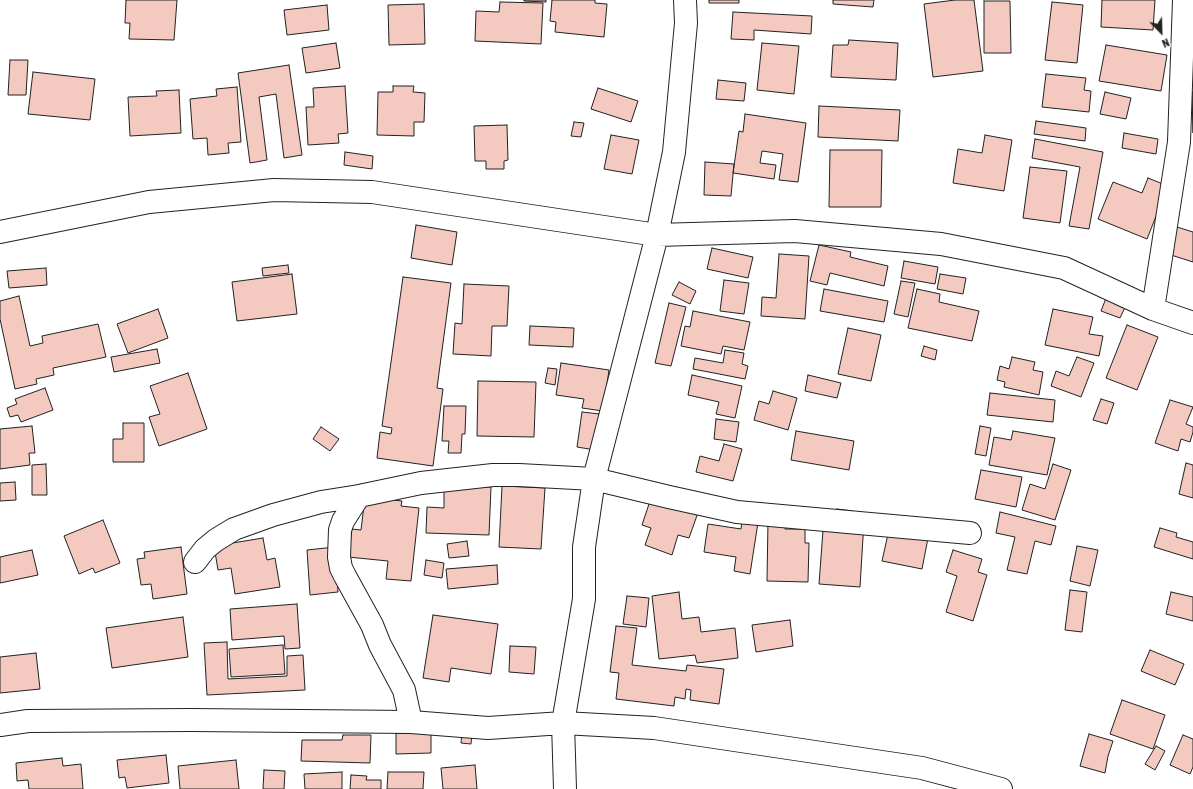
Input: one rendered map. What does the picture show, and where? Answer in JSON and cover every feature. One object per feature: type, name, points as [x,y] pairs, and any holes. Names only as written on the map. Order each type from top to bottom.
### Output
[{"type":"street","points":[[565,789],[563,723],[584,599],[584,547],[594,479],[657,235],[674,152],[686,22],[685,0]]},
{"type":"street","points":[[1154,309],[1179,142],[1184,0]]},
{"type":"street","points":[[0,232],[149,202],[274,190],[372,192],[657,235],[795,231],[941,244],[1064,268],[1154,309],[1193,324]]},
{"type":"street","points":[[195,562],[216,540],[234,529],[273,515],[321,502],[421,483],[493,475],[594,479],[736,512],[970,533]]},
{"type":"street","points":[[359,496],[343,521],[340,530],[339,557],[345,576],[372,625],[380,645],[404,690],[411,722]]},
{"type":"street","points":[[0,725],[28,720],[191,720],[411,722],[488,728],[563,723],[654,728],[922,768],[1001,789]]},
{"type":"building","points":[[126,0],[177,0],[174,40],[129,39],[130,23],[125,23]]},
{"type":"building","points":[[546,0],[546,2],[524,1]]},
{"type":"building","points":[[552,0],[595,0],[595,3],[607,4],[604,37],[555,32],[556,22],[550,21]]},
{"type":"building","points":[[709,0],[739,0],[739,3],[709,3]]},
{"type":"building","points":[[833,0],[874,0],[873,7],[833,4]]},
{"type":"building","points":[[955,0],[974,0],[983,71],[933,77],[924,4]]},
{"type":"building","points":[[1102,0],[1155,0],[1153,30],[1101,27]]},
{"type":"building","points":[[984,1],[1010,1],[1011,53],[984,53]]},
{"type":"building","points":[[500,2],[543,3],[541,44],[475,41],[476,11],[499,12]]},
{"type":"building","points":[[1052,2],[1083,5],[1077,63],[1045,60]]},
{"type":"building","points":[[424,4],[425,44],[389,45],[388,5]]},
{"type":"building","points":[[327,5],[329,30],[287,35],[284,10]]},
{"type":"building","points":[[733,12],[812,16],[811,34],[754,30],[754,40],[731,39]]},
{"type":"building","points":[[849,40],[898,43],[896,80],[831,77],[833,45],[848,45]]},
{"type":"building","points":[[336,43],[340,68],[306,73],[302,48]]},
{"type":"building","points":[[762,43],[799,46],[794,94],[757,90]]},
{"type":"building","points":[[1106,45],[1167,55],[1161,91],[1099,81]]},
{"type":"building","points":[[10,60],[28,60],[26,95],[8,95]]},
{"type":"building","points":[[289,65],[302,155],[284,158],[276,94],[259,97],[267,160],[250,163],[238,73]]},
{"type":"building","points":[[33,72],[95,79],[90,120],[28,114]]},
{"type":"building","points":[[1046,74],[1086,78],[1084,90],[1091,91],[1089,112],[1042,107]]},
{"type":"building","points":[[718,80],[746,83],[744,101],[716,99]]},
{"type":"building","points":[[345,86],[348,133],[338,134],[339,143],[308,145],[306,107],[314,107],[313,88]]},
{"type":"building","points":[[393,86],[414,86],[413,92],[425,93],[424,122],[414,122],[414,136],[377,135],[378,92],[393,92]]},
{"type":"building","points":[[237,87],[241,142],[228,143],[229,153],[208,155],[207,138],[193,139],[190,99],[217,96],[216,89]]},
{"type":"building","points":[[598,88],[638,101],[631,122],[591,109]]},
{"type":"building","points":[[179,90],[181,133],[130,136],[128,97],[157,96],[156,91]]},
{"type":"building","points":[[1105,92],[1131,98],[1126,119],[1100,114]]},
{"type":"building","points":[[1192,92],[1193,92],[1193,133]]},
{"type":"building","points":[[819,106],[900,110],[898,141],[818,137]]},
{"type":"building","points":[[745,114],[806,123],[798,182],[779,180],[783,154],[762,151],[760,163],[776,165],[774,179],[733,173],[739,131],[743,132]]},
{"type":"building","points":[[1036,121],[1086,128],[1085,141],[1034,134]]},
{"type":"building","points":[[574,122],[584,123],[581,137],[571,136]]},
{"type":"building","points":[[507,125],[508,160],[504,161],[504,169],[486,169],[486,161],[475,161],[474,126]]},
{"type":"building","points":[[1124,133],[1158,139],[1156,154],[1122,148]]},
{"type":"building","points":[[611,135],[639,140],[632,174],[604,169]]},
{"type":"building","points":[[985,135],[1012,140],[1004,191],[953,183],[958,149],[982,153]]},
{"type":"building","points":[[1035,139],[1103,152],[1089,229],[1069,226],[1080,167],[1032,158]]},
{"type":"building","points":[[830,150],[882,150],[881,207],[829,207]]},
{"type":"building","points":[[345,152],[373,156],[372,169],[344,165]]},
{"type":"building","points":[[705,162],[734,164],[731,196],[704,195]]},
{"type":"building","points":[[1030,167],[1067,171],[1060,223],[1023,218]]},
{"type":"building","points":[[1148,178],[1168,186],[1147,239],[1098,219],[1113,182],[1142,193]]},
{"type":"building","points":[[416,225],[457,232],[452,265],[411,258]]},
{"type":"building","points":[[1177,227],[1193,232],[1193,262],[1168,254]]},
{"type":"building","points":[[819,245],[851,252],[850,257],[888,266],[884,286],[830,273],[827,285],[810,281]]},
{"type":"building","points":[[712,248],[753,257],[748,278],[707,269]]},
{"type":"building","points":[[779,254],[809,256],[805,319],[761,316],[762,297],[776,298]]},
{"type":"building","points":[[904,261],[938,267],[935,284],[901,278]]},
{"type":"building","points":[[288,265],[289,273],[263,276],[262,268]]},
{"type":"building","points":[[46,268],[47,285],[9,288],[7,271]]},
{"type":"building","points":[[292,274],[297,314],[237,321],[232,282]]},
{"type":"building","points":[[940,274],[966,278],[963,294],[937,289]]},
{"type":"building","points":[[403,277],[451,283],[437,388],[443,389],[433,466],[377,458],[380,432],[391,434],[392,428],[382,426]]},
{"type":"building","points":[[724,280],[749,283],[744,314],[720,311]]},
{"type":"building","points":[[901,281],[915,283],[908,317],[894,314]]},
{"type":"building","points":[[679,282],[696,291],[690,304],[672,295]]},
{"type":"building","points":[[464,284],[509,286],[507,326],[492,326],[491,356],[453,354],[455,323],[462,324]]},
{"type":"building","points":[[824,289],[888,301],[884,322],[820,311]]},
{"type":"building","points":[[917,289],[940,294],[939,302],[979,311],[972,341],[908,328]]},
{"type":"building","points":[[1108,293],[1128,301],[1120,318],[1101,311]]},
{"type":"building","points":[[19,296],[30,346],[43,343],[42,336],[98,324],[106,357],[53,368],[54,375],[36,379],[37,384],[15,389],[0,319],[0,301]]},
{"type":"building","points":[[669,303],[686,307],[671,366],[655,363]]},
{"type":"building","points":[[158,309],[168,338],[128,353],[117,324]]},
{"type":"building","points":[[1053,309],[1093,317],[1089,334],[1103,336],[1099,356],[1045,345]]},
{"type":"building","points":[[693,311],[750,322],[744,350],[723,346],[721,354],[681,346],[685,326],[690,327]]},
{"type":"building","points":[[1127,325],[1158,337],[1137,390],[1106,378]]},
{"type":"building","points":[[530,326],[574,328],[573,347],[529,345]]},
{"type":"building","points":[[848,328],[881,335],[871,381],[838,374]]},
{"type":"building","points":[[924,346],[937,350],[935,360],[921,356]]},
{"type":"building","points":[[157,349],[160,363],[114,372],[111,357]]},
{"type":"building","points":[[725,350],[744,353],[742,364],[748,366],[745,379],[693,369],[695,358],[723,363]]},
{"type":"building","points":[[1012,357],[1035,362],[1033,370],[1043,372],[1039,395],[1004,387],[1005,382],[997,380],[1000,366],[1009,369]]},
{"type":"building","points":[[1077,357],[1094,363],[1081,397],[1051,386],[1056,371],[1069,376]]},
{"type":"building","points":[[561,363],[609,370],[603,411],[582,408],[584,399],[556,395]]},
{"type":"building","points":[[548,368],[557,369],[555,385],[545,383]]},
{"type":"building","points":[[188,373],[207,429],[159,446],[149,417],[160,414],[150,386]]},
{"type":"building","points":[[692,375],[742,386],[735,418],[716,414],[719,402],[688,395]]},
{"type":"building","points":[[808,375],[841,383],[837,398],[805,391]]},
{"type":"building","points":[[478,381],[536,382],[534,437],[477,436]]},
{"type":"building","points":[[45,388],[53,410],[21,422],[18,415],[10,417],[7,408],[17,404],[15,399]]},
{"type":"building","points":[[773,391],[797,398],[788,430],[754,420],[759,401],[769,404]]},
{"type":"building","points":[[990,393],[1055,400],[1053,422],[987,415]]},
{"type":"building","points":[[1101,399],[1114,403],[1107,424],[1093,420]]},
{"type":"building","points":[[1170,400],[1193,407],[1186,424],[1193,427],[1190,442],[1181,439],[1178,451],[1155,443]]},
{"type":"building","points":[[444,406],[466,406],[465,434],[462,434],[461,453],[448,453],[449,441],[442,441]]},
{"type":"building","points":[[582,412],[600,414],[595,450],[577,447]]},
{"type":"building","points":[[716,419],[739,422],[736,442],[714,439]]},
{"type":"building","points":[[123,423],[144,423],[144,462],[113,462],[113,439],[123,439]]},
{"type":"building","points":[[32,426],[35,453],[29,453],[30,465],[0,469],[0,429]]},
{"type":"building","points":[[980,426],[991,428],[986,456],[975,454]]},
{"type":"building","points":[[321,427],[339,439],[330,451],[313,439]]},
{"type":"building","points":[[796,431],[854,441],[849,470],[791,460]]},
{"type":"building","points":[[1013,431],[1055,438],[1047,475],[989,465],[994,437],[1011,440]]},
{"type":"building","points":[[724,444],[742,449],[733,481],[696,472],[700,456],[719,461]]},
{"type":"building","points":[[1186,463],[1193,465],[1193,498],[1179,494]]},
{"type":"building","points":[[46,464],[47,495],[32,495],[32,465]]},
{"type":"building","points":[[1053,464],[1071,470],[1055,520],[1022,510],[1030,484],[1045,489]]},
{"type":"building","points":[[981,470],[1022,477],[1016,507],[975,499]]},
{"type":"building","points":[[15,482],[16,500],[0,501],[0,483]]},
{"type":"building","points":[[444,486],[491,487],[489,535],[426,533],[427,507],[444,508]]},
{"type":"building","points":[[502,486],[545,488],[541,549],[499,547]]},
{"type":"building","points":[[653,492],[700,507],[689,538],[678,535],[672,555],[645,545],[651,528],[642,525]]},
{"type":"building","points":[[365,497],[402,501],[401,506],[419,508],[411,581],[386,579],[388,561],[348,557],[352,529],[361,530]]},
{"type":"building","points":[[837,509],[853,511],[852,520],[864,521],[860,587],[819,584],[824,517],[836,518]]},
{"type":"building","points":[[1000,512],[1056,526],[1051,545],[1035,541],[1027,574],[1007,570],[1015,537],[996,533]]},
{"type":"building","points":[[743,513],[759,516],[750,574],[734,571],[736,557],[704,552],[708,524],[741,529]]},
{"type":"building","points":[[103,520],[120,563],[95,573],[93,568],[79,574],[64,536]]},
{"type":"building","points":[[768,521],[785,521],[785,529],[805,529],[805,543],[809,543],[808,582],[767,581]]},
{"type":"building","points":[[890,525],[929,533],[922,569],[882,561]]},
{"type":"building","points":[[1160,528],[1177,533],[1176,537],[1193,542],[1193,559],[1154,547]]},
{"type":"building","points":[[263,538],[267,560],[275,558],[280,587],[235,594],[231,568],[218,570],[214,546]]},
{"type":"building","points":[[467,541],[469,556],[449,558],[447,544]]},
{"type":"building","points":[[1077,546],[1098,550],[1090,586],[1070,581]]},
{"type":"building","points":[[181,547],[187,594],[153,599],[151,584],[141,585],[137,559],[145,558],[144,552]]},
{"type":"building","points":[[335,547],[338,592],[310,595],[307,550]]},
{"type":"building","points":[[32,550],[38,575],[0,583],[0,557]]},
{"type":"building","points":[[953,550],[982,559],[978,572],[987,575],[973,621],[946,612],[957,576],[946,572]]},
{"type":"building","points":[[426,560],[444,563],[442,578],[424,575]]},
{"type":"building","points":[[497,565],[498,584],[448,589],[446,569]]},
{"type":"building","points":[[1070,590],[1087,592],[1082,632],[1065,630]]},
{"type":"building","points":[[679,592],[682,619],[699,617],[701,632],[735,628],[738,658],[697,663],[695,655],[659,659],[652,596]]},
{"type":"building","points":[[1171,592],[1193,597],[1193,621],[1166,614]]},
{"type":"building","points":[[627,596],[649,598],[646,627],[623,624]]},
{"type":"building","points":[[297,604],[300,648],[285,649],[284,636],[232,640],[230,609]]},
{"type":"building","points":[[433,615],[498,624],[491,674],[451,668],[449,682],[423,678]]},
{"type":"building","points":[[183,617],[188,657],[112,668],[106,628]]},
{"type":"building","points":[[790,620],[793,646],[756,652],[752,625]]},
{"type":"building","points":[[616,626],[637,628],[632,665],[686,671],[687,665],[724,669],[719,704],[690,700],[691,690],[686,689],[685,699],[675,697],[674,706],[616,699],[619,673],[610,672]]},
{"type":"building","points":[[227,642],[228,679],[287,676],[287,656],[303,655],[305,690],[207,695],[204,643]]},
{"type":"building","points":[[283,645],[285,674],[231,677],[229,649]]},
{"type":"building","points":[[510,646],[536,647],[534,674],[509,672]]},
{"type":"building","points":[[1150,650],[1184,664],[1175,685],[1141,671]]},
{"type":"building","points":[[36,653],[40,689],[0,693],[0,657]]},
{"type":"building","points":[[1122,700],[1165,715],[1153,749],[1110,734]]},
{"type":"building","points":[[462,732],[472,733],[471,744],[461,743]]},
{"type":"building","points":[[396,733],[431,733],[431,753],[396,754]]},
{"type":"building","points":[[1089,734],[1113,741],[1108,756],[1105,773],[1080,766]]},
{"type":"building","points":[[343,735],[371,735],[370,763],[301,761],[302,740],[342,740]]},
{"type":"building","points":[[1183,735],[1193,739],[1193,767],[1190,774],[1170,765]]},
{"type":"building","points":[[1156,746],[1165,751],[1155,770],[1145,764]]},
{"type":"building","points":[[166,755],[169,783],[127,788],[125,777],[119,778],[117,760]]},
{"type":"building","points":[[62,758],[63,766],[81,764],[83,789],[29,789],[28,780],[17,781],[16,763]]},
{"type":"building","points":[[236,760],[239,789],[180,789],[178,766]]},
{"type":"building","points":[[475,765],[477,789],[443,789],[441,768]]},
{"type":"building","points":[[264,770],[285,771],[284,789],[263,789]]},
{"type":"building","points":[[342,772],[342,789],[305,789],[304,774]]},
{"type":"building","points":[[388,772],[424,772],[423,789],[387,789]]},
{"type":"building","points":[[351,775],[367,776],[366,780],[381,780],[381,789],[350,789]]}]
